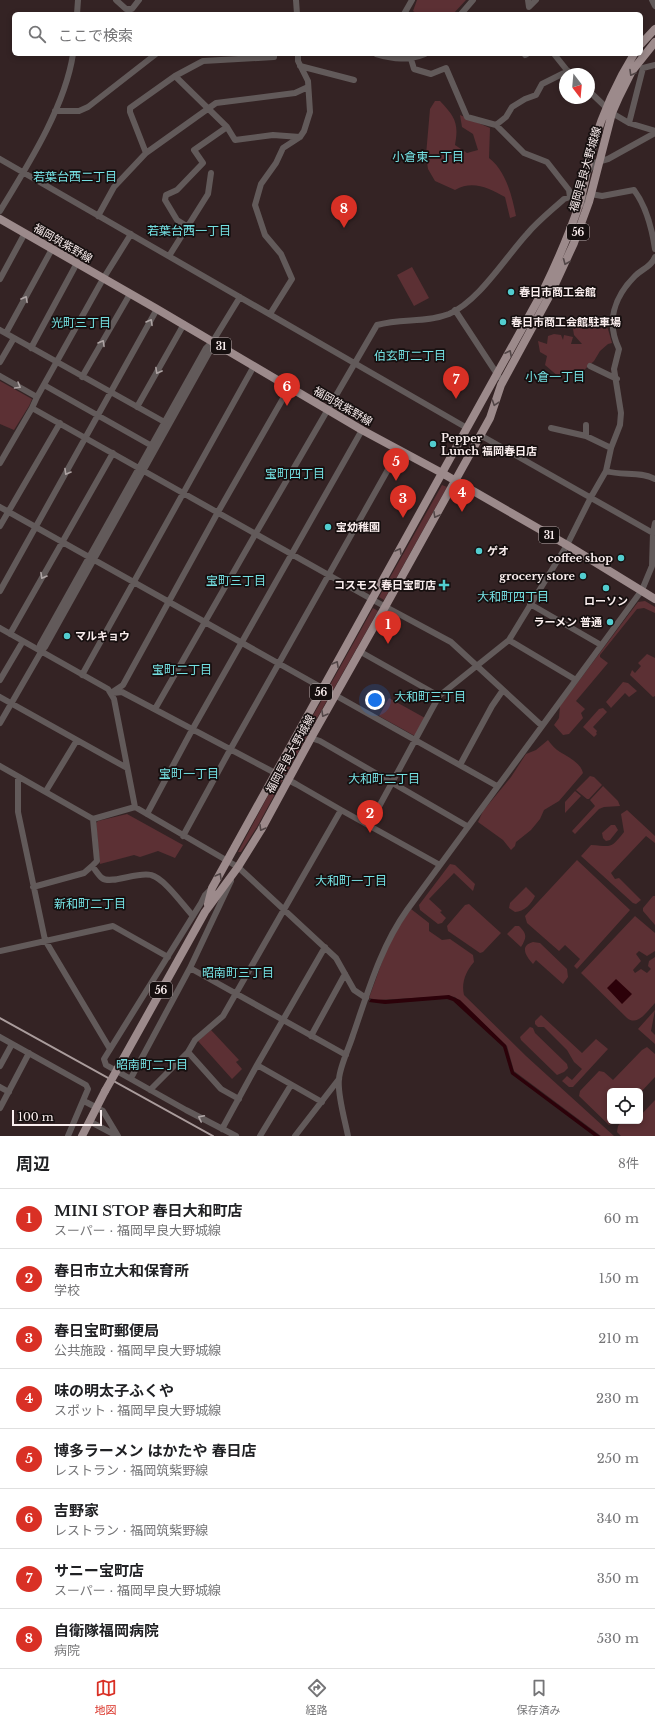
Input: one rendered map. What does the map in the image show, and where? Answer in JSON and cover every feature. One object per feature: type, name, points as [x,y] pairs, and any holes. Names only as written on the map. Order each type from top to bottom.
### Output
[{"type":"main road","points":[[643,42],[655,29]]},
{"type":"main road","name":"福岡早良大野城線","points":[[205,912],[212,888],[373,600],[547,283],[562,252],[577,210],[593,146],[609,110],[632,71],[655,42]]},
{"type":"main road","name":"福岡早良大野城線","points":[[82,1136],[105,1090],[205,912],[238,867],[261,830],[359,651],[386,607],[490,418],[501,385],[562,272],[576,237],[591,194],[600,161],[611,94],[633,56]]},
{"type":"main road","name":"福岡筑紫野線","points":[[0,219],[184,324],[289,388],[362,430],[442,473],[567,545],[655,599]]},
{"type":"street","points":[[77,12],[78,0]]},
{"type":"street","points":[[116,0],[126,9],[132,9],[139,0]]},
{"type":"street","points":[[296,0],[297,12]]},
{"type":"street","points":[[405,12],[412,0]]},
{"type":"street","points":[[463,12],[473,0]]},
{"type":"street","points":[[524,0],[529,3],[536,0]]},
{"type":"street","points":[[652,0],[655,6]]},
{"type":"street","points":[[0,211],[24,172],[62,97],[73,56]]},
{"type":"street","points":[[55,111],[79,111],[88,107],[153,56]]},
{"type":"street","points":[[146,153],[130,112],[130,108],[175,76],[203,61],[274,56]]},
{"type":"street","points":[[270,314],[292,279],[281,254],[265,235],[255,205],[261,184],[276,163],[283,148],[300,137],[304,131],[310,112],[308,81],[298,61],[298,56]]},
{"type":"street","points":[[401,57],[411,59],[419,56]]},
{"type":"street","points":[[556,56],[565,68]]},
{"type":"street","points":[[411,59],[414,69],[431,74],[446,68],[467,117],[496,125],[524,152],[547,162],[569,190],[570,197]]},
{"type":"street","points":[[629,124],[643,68],[655,65]]},
{"type":"street","points":[[300,66],[354,80]]},
{"type":"street","points":[[175,76],[227,127],[235,140],[273,136],[300,137]]},
{"type":"street","points":[[496,125],[506,117],[512,107],[525,99],[536,95],[542,84],[559,77]]},
{"type":"street","points":[[98,216],[114,187],[146,153],[216,103],[295,93],[308,87]]},
{"type":"street","points":[[595,97],[609,110],[629,124],[655,132]]},
{"type":"street","points":[[188,227],[177,220],[165,200],[166,195],[177,190],[203,163],[194,150],[227,127]]},
{"type":"street","points":[[586,175],[594,163],[608,159],[655,132]]},
{"type":"street","points":[[0,159],[467,428]]},
{"type":"street","points":[[168,256],[208,194],[211,173]]},
{"type":"street","points":[[577,210],[591,194],[602,196],[634,190],[640,198],[654,234],[655,249]]},
{"type":"street","points":[[155,709],[377,326],[389,322],[433,318],[462,308],[528,233],[564,199],[570,197],[580,199]]},
{"type":"street","points":[[0,279],[25,233]]},
{"type":"street","points":[[0,460],[32,408],[103,278],[131,234]]},
{"type":"street","points":[[52,249],[3,332],[167,424]]},
{"type":"street","points":[[369,825],[439,696],[478,667],[509,640],[567,545],[606,471],[611,448],[620,425],[621,413],[617,379],[614,370],[619,349],[614,338],[612,317],[622,291],[636,275],[653,263],[655,257]]},
{"type":"street","points":[[31,348],[77,263]]},
{"type":"street","points":[[82,377],[130,294]]},
{"type":"street","points":[[0,723],[41,652],[40,645],[92,558],[142,469],[206,348],[213,341],[240,297]]},
{"type":"street","points":[[0,591],[157,309]]},
{"type":"street","points":[[455,310],[493,370],[498,374],[501,385]]},
{"type":"street","points":[[137,407],[184,324]]},
{"type":"street","points":[[0,362],[14,338]]},
{"type":"street","points":[[0,348],[6,352]]},
{"type":"street","points":[[82,674],[254,366]]},
{"type":"street","points":[[590,366],[617,379]]},
{"type":"street","points":[[498,374],[504,373],[510,368]]},
{"type":"street","points":[[0,376],[37,397]]},
{"type":"street","points":[[44,385],[152,446]]},
{"type":"street","points":[[111,693],[123,685],[168,601],[289,388]]},
{"type":"street","points":[[32,408],[292,553],[373,600],[451,642],[541,725]]},
{"type":"street","points":[[0,526],[60,423]]},
{"type":"street","points":[[142,469],[152,446],[167,424]]},
{"type":"street","points":[[586,425],[586,436]]},
{"type":"street","points":[[551,428],[586,436],[611,448]]},
{"type":"street","points":[[147,814],[192,730],[362,430]]},
{"type":"street","points":[[480,435],[591,497],[654,536]]},
{"type":"street","points":[[183,836],[278,663],[399,450]]},
{"type":"street","points":[[10,634],[113,453]]},
{"type":"street","points":[[606,471],[615,474],[648,475],[655,479]]},
{"type":"street","points":[[0,507],[497,786]]},
{"type":"street","points":[[295,1136],[339,1079],[365,999],[384,948],[394,928],[541,725],[642,590],[654,557],[655,522]]},
{"type":"street","points":[[530,604],[601,645]]},
{"type":"street","points":[[0,628],[108,689],[114,699],[135,807]]},
{"type":"street","points":[[509,640],[576,680]]},
{"type":"street","points":[[0,680],[22,641]]},
{"type":"street","points":[[359,651],[439,696]]},
{"type":"street","points":[[460,765],[492,706],[503,690]]},
{"type":"street","points":[[111,693],[122,692],[155,709],[288,780],[440,865]]},
{"type":"street","points":[[0,697],[127,768]]},
{"type":"street","points":[[311,738],[320,741],[467,826]]},
{"type":"street","points":[[46,792],[77,740]]},
{"type":"street","points":[[0,766],[93,819],[135,807],[238,867],[336,958],[354,990],[365,999]]},
{"type":"street","points":[[18,777],[18,812],[33,887],[46,940],[110,1049]]},
{"type":"street","points":[[150,1090],[188,1052],[196,1040],[223,1016],[341,810]]},
{"type":"street","points":[[33,887],[84,873],[97,861],[93,819]]},
{"type":"street","points":[[92,866],[102,879],[109,880],[140,874],[151,875],[160,880],[193,916]]},
{"type":"street","points":[[131,1078],[190,968],[238,867]]},
{"type":"street","points":[[212,888],[205,895],[104,1059],[106,1064],[150,1090],[236,1136]]},
{"type":"street","points":[[0,950],[113,926],[168,957]]},
{"type":"street","points":[[222,1129],[282,1020],[325,947]]},
{"type":"street","points":[[190,968],[346,1055]]},
{"type":"street","points":[[311,1036],[345,974]]},
{"type":"street","points":[[0,1037],[86,1085],[88,1089],[84,1101],[68,1136]]},
{"type":"street","points":[[0,1066],[12,1044]]},
{"type":"street","points":[[188,1052],[221,1089],[239,1099]]},
{"type":"street","points":[[0,1108],[30,1053]]},
{"type":"street","points":[[257,1065],[322,1102]]},
{"type":"street","points":[[339,1079],[342,1108],[348,1136]]},
{"type":"street","points":[[260,1136],[291,1084]]},
{"type":"street","points":[[0,1087],[9,1092]]},
{"type":"street","points":[[84,1101],[103,1111],[117,1136]]},
{"type":"street","points":[[89,1121],[117,1136]]},
{"type":"shaded area","points":[[417,0],[466,0],[455,12],[413,11]]},
{"type":"shaded area","points":[[435,101],[440,101],[452,116],[456,126],[455,145],[467,153],[478,150],[473,134],[462,127],[460,115],[490,128],[489,158],[495,163],[504,177],[510,192],[516,216],[510,218],[505,197],[493,191],[474,185],[455,190],[435,181],[428,169],[426,155],[430,109]]},
{"type":"shaded area","points":[[412,267],[429,298],[414,306],[397,275]]},
{"type":"shaded area","points":[[580,316],[583,316],[597,329],[603,328],[603,324],[608,329],[612,343],[608,344],[600,351],[594,361],[584,370],[573,370],[559,377],[545,365],[547,356],[540,352],[538,341],[547,344],[548,336],[554,334],[561,335],[563,340],[564,335],[573,337],[571,344],[582,344],[574,335],[573,329],[580,324]]},
{"type":"shaded area","points":[[0,381],[32,399],[14,430],[0,424]]},
{"type":"shaded area","points":[[442,485],[447,487],[384,600],[379,597]]},
{"type":"shaded area","points":[[645,601],[655,607],[655,613],[644,608],[637,609],[600,655],[600,657],[608,663],[576,701],[585,709],[581,713],[583,718],[569,734],[563,735],[554,725],[559,718],[560,706],[638,602]]},
{"type":"shaded area","points":[[373,608],[378,611],[333,690],[329,687]]},
{"type":"shaded area","points":[[647,654],[655,658],[655,696],[653,697],[630,675],[632,670],[635,673],[641,666],[638,663]]},
{"type":"shaded area","points":[[623,682],[628,683],[637,691],[629,697],[625,693],[611,708],[606,702]]},
{"type":"shaded area","points":[[326,693],[330,695],[286,774],[281,771]]},
{"type":"shaded area","points":[[389,698],[425,718],[415,736],[379,716]]},
{"type":"shaded area","points":[[603,708],[607,712],[593,727],[597,731],[597,734],[594,737],[583,727],[599,709]]},
{"type":"shaded area","points":[[548,740],[556,749],[577,763],[582,769],[583,773],[559,801],[544,810],[540,819],[531,830],[516,842],[515,846],[511,850],[503,840],[478,822],[483,811],[511,777],[526,754],[536,750]]},
{"type":"shaded area","points":[[590,776],[594,777],[602,785],[589,799],[587,799],[576,790]]},
{"type":"shaded area","points":[[278,777],[283,779],[257,827],[241,852],[238,852]]},
{"type":"shaded area","points":[[603,786],[618,801],[620,806],[604,807],[599,809],[575,834],[572,831],[595,806],[590,800]]},
{"type":"shaded area","points":[[575,791],[581,796],[565,813],[565,802]]},
{"type":"shaded area","points":[[627,810],[655,836],[655,843],[646,836],[611,873],[615,879],[619,878],[641,900],[636,904],[633,903],[581,856],[591,845],[610,846],[616,842],[624,832],[621,814]]},
{"type":"shaded area","points":[[127,814],[183,845],[175,858],[158,851],[140,857],[134,855],[100,864],[96,823],[98,821]]},
{"type":"shaded area","points":[[611,825],[615,825],[618,830],[610,840],[606,841],[603,838],[602,833]]},
{"type":"shaded area","points":[[577,860],[630,910],[577,969],[574,966],[580,959],[565,945],[559,951],[527,923],[525,916]]},
{"type":"shaded area","points":[[450,864],[455,865],[475,884],[473,891],[454,873],[429,899],[442,911],[440,912],[446,918],[442,923],[438,924],[420,910],[419,905]]},
{"type":"shaded area","points":[[526,887],[535,896],[527,907],[515,912],[509,908],[510,903]]},
{"type":"shaded area","points":[[653,896],[655,896],[655,925],[643,911],[643,908]]},
{"type":"shaded area","points":[[469,904],[501,933],[483,952],[480,953],[448,931],[447,926],[465,905]]},
{"type":"shaded area","points":[[411,909],[429,923],[429,931],[442,940],[450,939],[473,955],[474,962],[467,973],[463,986],[464,995],[526,1056],[614,1136],[601,1136],[514,1071],[507,1046],[455,997],[448,996],[378,1000],[369,998],[386,951],[396,931]]},
{"type":"shaded area","points":[[635,916],[655,933],[655,951],[647,956],[639,951],[636,954],[641,961],[633,970],[635,973],[641,969],[647,973],[651,969],[648,966],[649,961],[655,957],[655,1003],[639,1019],[631,1020],[627,1018],[581,973]]},
{"type":"shaded area","points":[[515,926],[519,926],[525,934],[521,947],[507,934]]},
{"type":"shaded area","points":[[533,942],[540,943],[567,969],[568,977],[563,984],[536,960],[533,964],[528,958],[525,949],[526,946]]},
{"type":"shaded area","points":[[616,979],[632,994],[622,1004],[607,988]]},
{"type":"shaded area","points":[[449,995],[460,1000],[506,1045],[514,1072],[600,1136],[594,1136],[511,1074],[503,1047],[453,1001],[447,999],[385,1004],[369,1002],[371,999],[386,1000]]},
{"type":"shaded area","points":[[655,1010],[651,1031],[655,1035],[655,1044],[638,1029]]},
{"type":"shaded area","points":[[541,1015],[582,1053],[596,1039],[608,1049],[573,1087],[569,1087],[562,1081],[567,1076],[572,1080],[582,1069],[574,1062],[567,1050],[544,1027],[538,1027],[535,1024],[535,1021]]},
{"type":"shaded area","points":[[530,1027],[533,1028],[535,1033],[567,1064],[568,1068],[564,1072],[557,1075],[521,1040],[520,1037]]},
{"type":"shaded area","points":[[211,1030],[239,1060],[236,1062],[242,1069],[232,1079],[198,1041]]},
{"type":"shaded area","points":[[647,1047],[655,1054],[655,1077],[643,1090],[643,1088],[607,1088],[607,1123],[579,1096],[580,1091],[599,1071],[604,1072],[613,1080],[642,1050]]},
{"type":"shaded area","points":[[655,1100],[655,1136],[621,1136],[617,1132],[620,1124],[643,1124],[643,1113]]},
{"type":"railway","points":[[0,1018],[213,1136]]},
{"type":"place","name":"自衛隊福岡病院","points":[[344,228]]},
{"type":"place","name":"春日市商工会館","points":[[511,292]]},
{"type":"place","name":"春日市商工会館駐車場","points":[[503,322]]},
{"type":"place","name":"サニー宝町店","points":[[456,399]]},
{"type":"place","name":"吉野家","points":[[287,406]]},
{"type":"place","name":"Pepper Lunch 福岡春日店","points":[[433,444]]},
{"type":"place","name":"博多ラーメン はかたや 春日店","points":[[396,481]]},
{"type":"place","name":"味の明太子ふくや","points":[[462,512]]},
{"type":"place","name":"春日宝町郵便局","points":[[403,518]]},
{"type":"place","name":"宝幼稚園","points":[[328,527]]},
{"type":"place","name":"ゲオ","points":[[479,551]]},
{"type":"place","name":"coffee shop","points":[[621,558]]},
{"type":"place","name":"grocery store","points":[[583,576]]},
{"type":"place","name":"コスモス 春日宝町店","points":[[444,585]]},
{"type":"place","name":"ローソン","points":[[606,588]]},
{"type":"place","name":"ラーメン 普通","points":[[610,622]]},
{"type":"place","name":"マルキョウ","points":[[67,636]]},
{"type":"place","name":"MINI STOP 春日大和町店","points":[[388,644]]},
{"type":"place","name":"春日市立大和保育所","points":[[370,833]]},
{"type":"district","name":"小倉東一丁目","points":[[428,156]]},
{"type":"district","name":"若葉台西二丁目","points":[[75,176]]},
{"type":"district","name":"若葉台西一丁目","points":[[189,230]]},
{"type":"district","name":"光町三丁目","points":[[81,322]]},
{"type":"district","name":"伯玄町二丁目","points":[[410,355]]},
{"type":"district","name":"小倉一丁目","points":[[555,376]]},
{"type":"district","name":"宝町四丁目","points":[[295,473]]},
{"type":"district","name":"宝町三丁目","points":[[236,580]]},
{"type":"district","name":"大和町四丁目","points":[[513,596]]},
{"type":"district","name":"宝町二丁目","points":[[182,669]]},
{"type":"district","name":"大和町三丁目","points":[[430,696]]},
{"type":"district","name":"宝町一丁目","points":[[189,773]]},
{"type":"district","name":"大和町二丁目","points":[[384,778]]},
{"type":"district","name":"大和町一丁目","points":[[351,880]]},
{"type":"district","name":"新和町二丁目","points":[[90,903]]},
{"type":"district","name":"昭南町三丁目","points":[[238,972]]},
{"type":"district","name":"昭南町二丁目","points":[[152,1064]]}]
